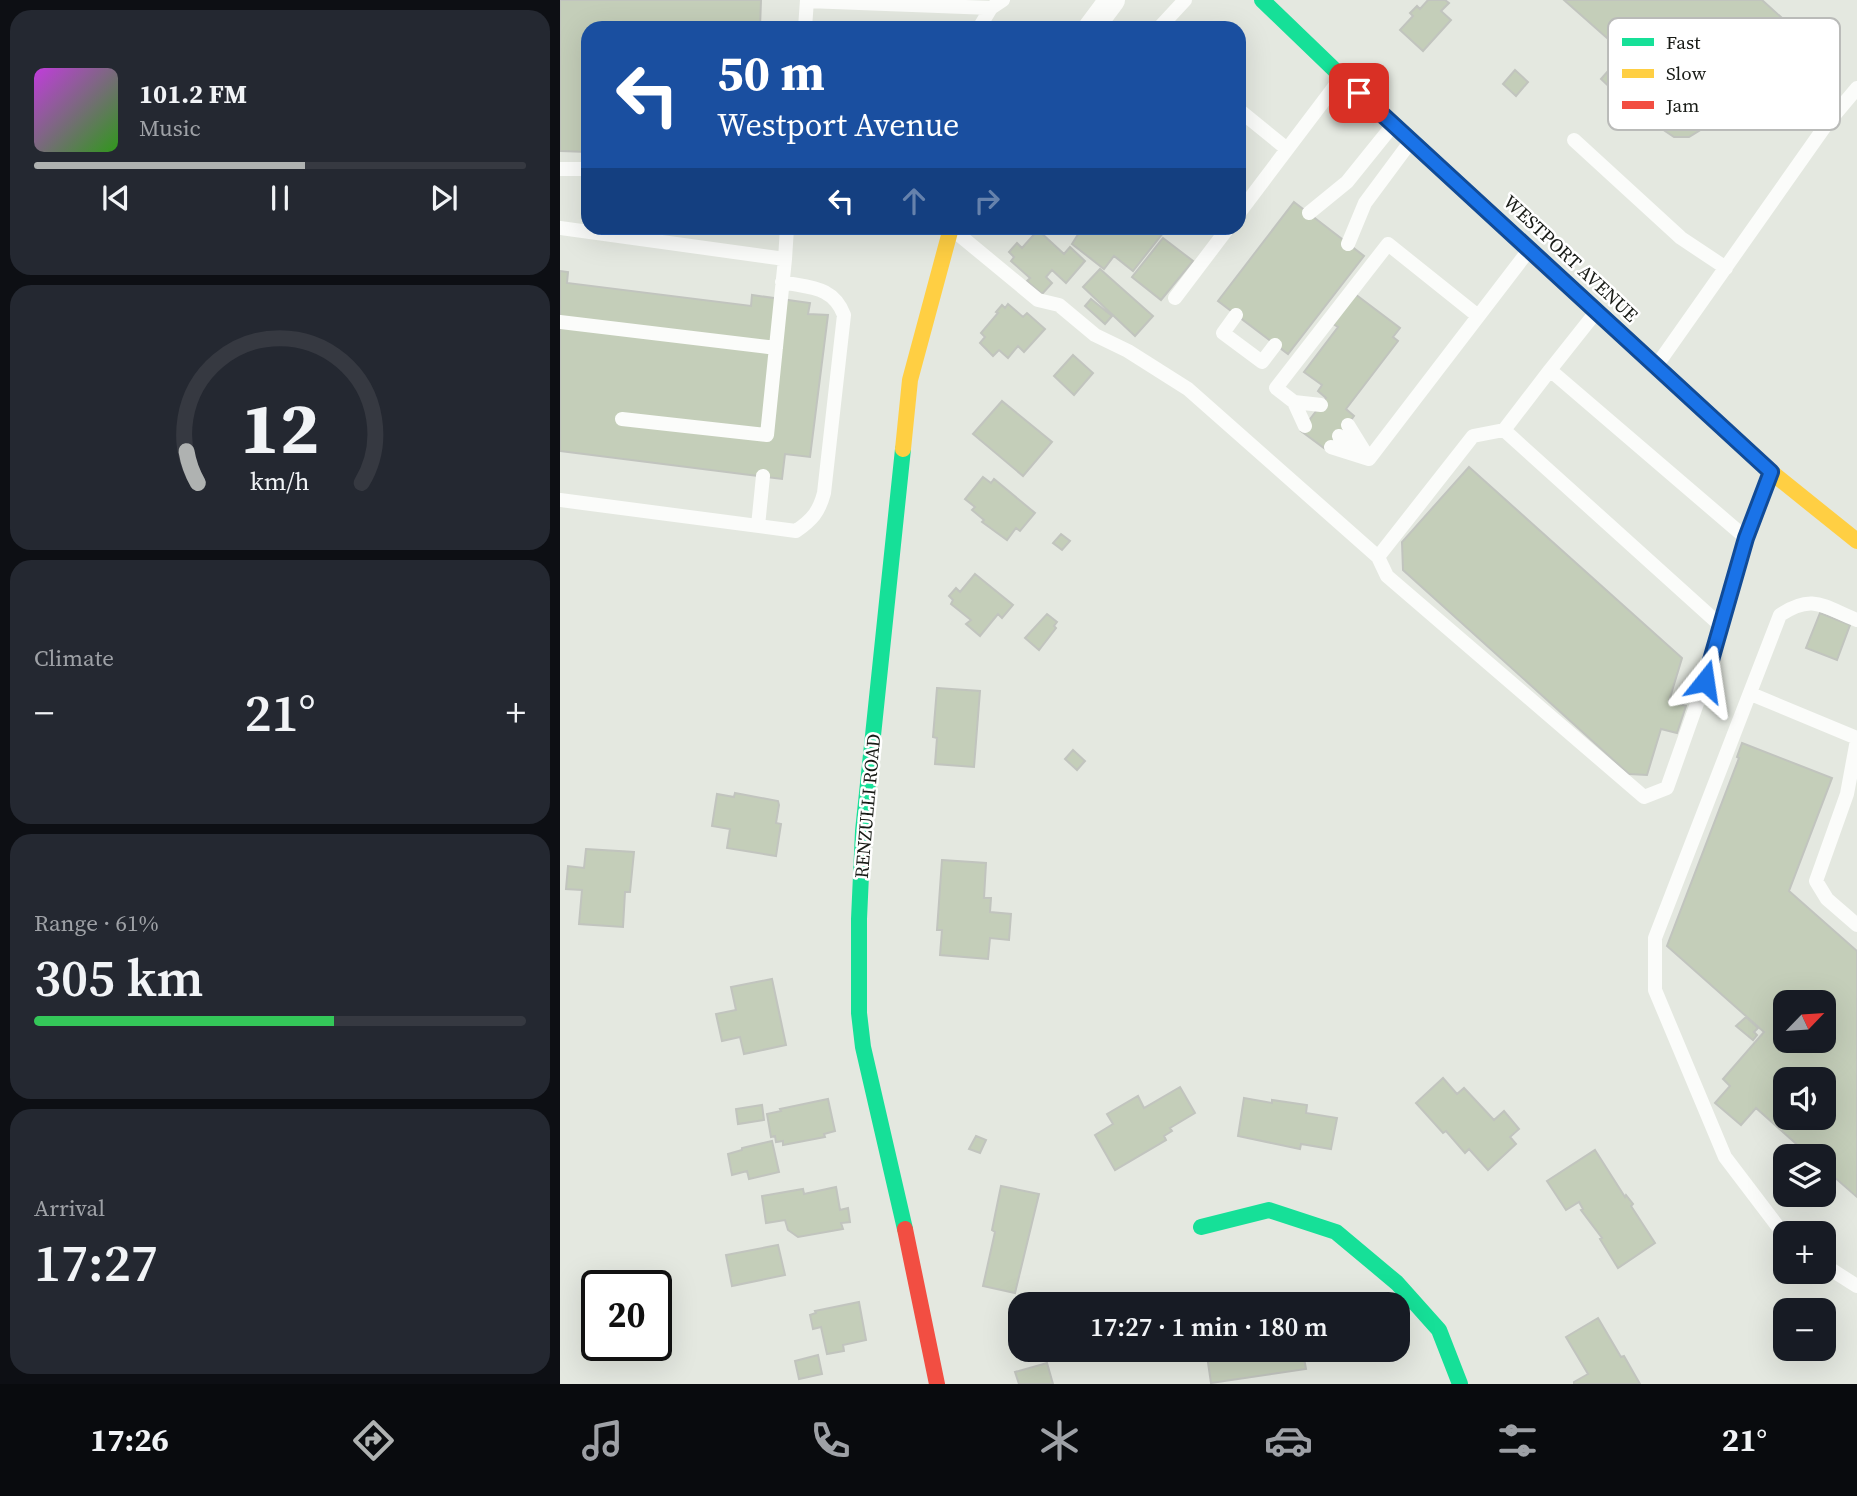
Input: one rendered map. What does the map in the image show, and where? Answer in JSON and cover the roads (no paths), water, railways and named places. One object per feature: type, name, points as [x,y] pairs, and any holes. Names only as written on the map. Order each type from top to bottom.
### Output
[{"type":"street","points":[[1096,21],[1112,0]]},
{"type":"street","name":"WESTPORT AVENUE","points":[[1262,0],[1771,472],[1857,541]]},
{"type":"street","name":"RENZULLI ROAD","points":[[937,1384],[902,1213],[863,1047],[859,1013],[859,919],[863,831],[910,380],[949,235]]},
{"type":"street","points":[[1201,1227],[1269,1210],[1336,1232],[1397,1283],[1439,1330],[1460,1384]]},
{"type":"lane","points":[[1165,21],[1185,0]]},
{"type":"lane","points":[[806,21],[807,1],[997,4]]},
{"type":"lane","points":[[984,21],[997,4]]},
{"type":"lane","points":[[1246,204],[1342,77]]},
{"type":"lane","points":[[1840,108],[1857,88]]},
{"type":"lane","points":[[1246,116],[1287,149]]},
{"type":"lane","points":[[1309,213],[1347,182],[1394,124]]},
{"type":"lane","points":[[1657,366],[1823,130]]},
{"type":"lane","points":[[1348,244],[1365,203],[1411,140]]},
{"type":"lane","points":[[1574,140],[1681,238],[1726,268]]},
{"type":"lane","points":[[560,169],[581,169]]},
{"type":"lane","points":[[560,228],[581,231]]},
{"type":"lane","points":[[611,235],[785,259]]},
{"type":"lane","points":[[622,419],[767,435],[787,235]]},
{"type":"lane","points":[[959,235],[1038,300],[1059,305],[1095,335],[1128,351],[1188,389],[1378,556],[1387,576],[1644,797],[1667,788],[1705,681],[1746,538],[1771,472]]},
{"type":"lane","points":[[1175,298],[1223,235]]},
{"type":"lane","points":[[1312,416],[1276,388],[1388,244],[1478,316]]},
{"type":"lane","points":[[1369,459],[1529,249]]},
{"type":"lane","points":[[560,500],[796,531],[811,521],[820,508],[824,493],[845,315],[839,301],[830,293],[782,282]]},
{"type":"lane","points":[[1378,556],[1473,436],[1504,430],[1597,311]]},
{"type":"lane","points":[[1236,315],[1223,333],[1262,362],[1275,345]]},
{"type":"lane","points":[[560,321],[776,348]]},
{"type":"lane","points":[[1550,370],[1746,538]]},
{"type":"lane","points":[[1504,430],[1720,625]]},
{"type":"lane","points":[[1369,459],[1339,436],[1369,459]]},
{"type":"lane","points":[[758,526],[763,476]]},
{"type":"lane","points":[[1774,1221],[1725,1157],[1655,990],[1655,938],[1780,615],[1797,604],[1814,603],[1857,620]]},
{"type":"lane","points":[[1751,694],[1857,739],[1847,794],[1816,881],[1827,899],[1857,925]]},
{"type":"lane","points":[[1836,1273],[1857,1286]]}]
